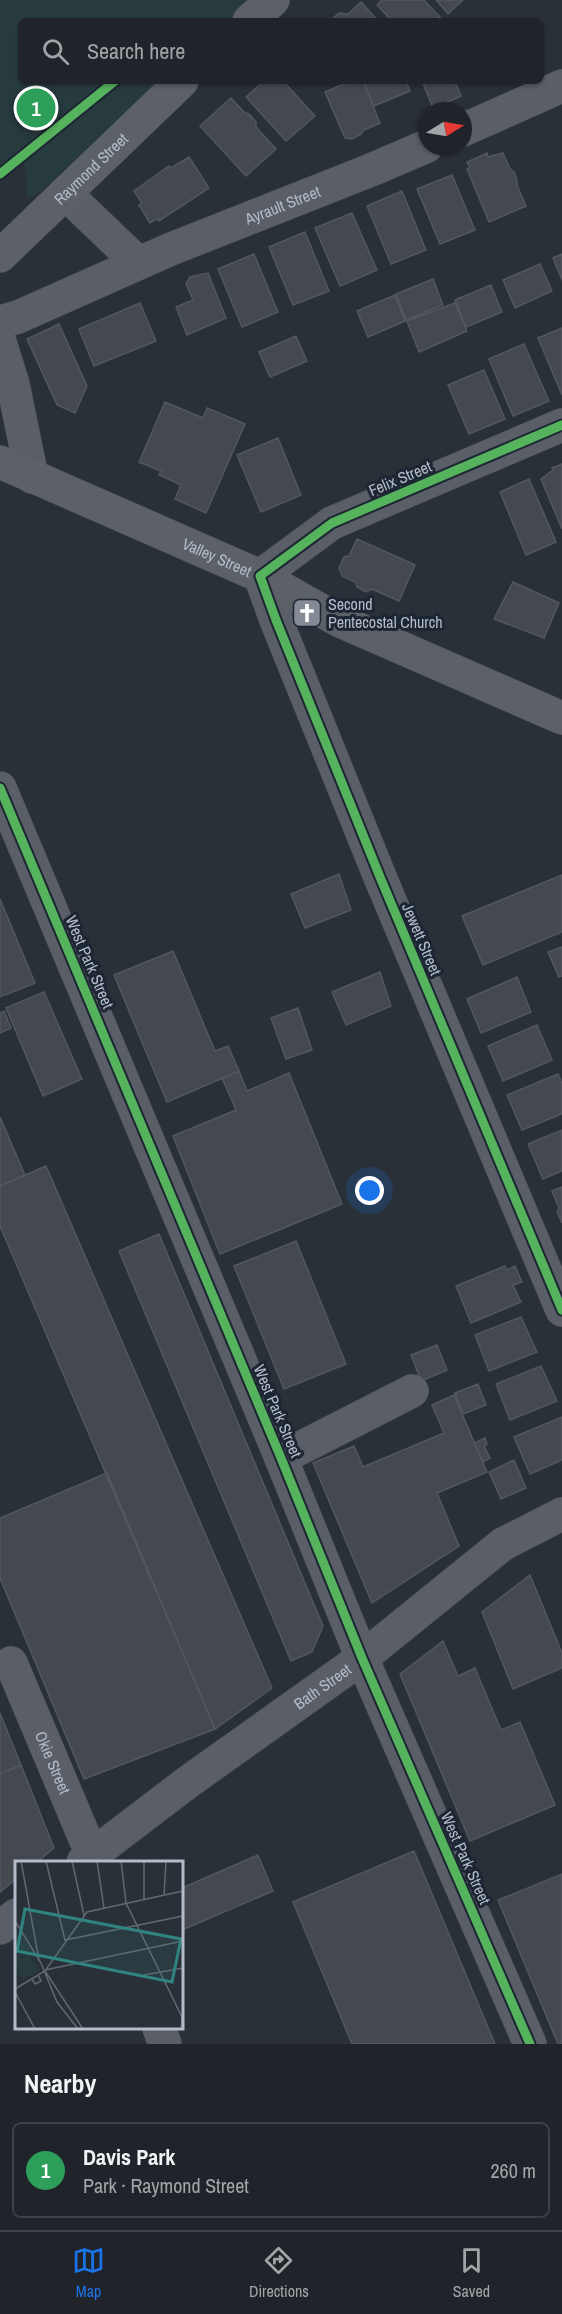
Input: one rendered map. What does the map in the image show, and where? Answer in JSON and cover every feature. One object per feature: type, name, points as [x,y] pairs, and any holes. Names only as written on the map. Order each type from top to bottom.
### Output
[{"type":"main road","points":[[252,18],[273,0]]},
{"type":"main road","name":"Raymond Street","points":[[0,256],[179,84]]},
{"type":"main road","name":"Valley Street","points":[[0,462],[260,576],[340,621],[562,718]]},
{"type":"street","points":[[472,126],[562,86]]},
{"type":"street","name":"Ayrault Street","points":[[0,322],[29,312],[138,263],[418,150]]},
{"type":"street","points":[[65,193],[138,263]]},
{"type":"street","points":[[0,342],[7,385],[32,477]]},
{"type":"street","name":"Felix Street","points":[[260,576],[332,523],[562,425]]},
{"type":"street","name":"Jewett Street","points":[[260,576],[380,877],[562,1310]]},
{"type":"street","name":"West Park Street","points":[[0,788],[281,1458],[362,1658],[530,2044]]},
{"type":"street","points":[[281,1458],[412,1391]]},
{"type":"street","name":"Bath Street","points":[[90,1860],[188,1782],[362,1658],[503,1544],[560,1522]]},
{"type":"street","name":"Okie Street","points":[[11,1663],[90,1860]]},
{"type":"street","points":[[0,1928],[15,1916]]},
{"type":"street","points":[[159,2029],[165,2044]]},
{"type":"green space","points":[[0,0],[273,0],[253,18],[18,18],[18,84],[184,84],[34,196],[27,198],[26,168],[19,153],[0,167]]},
{"type":"building","points":[[382,0],[424,0],[440,17],[389,18],[377,5]]},
{"type":"building","points":[[436,0],[463,0],[448,14]]},
{"type":"building","points":[[361,2],[375,18],[333,18],[339,13],[348,14]]},
{"type":"building","points":[[261,84],[286,84],[315,116],[286,141],[246,97]]},
{"type":"building","points":[[344,84],[364,84],[380,123],[364,130],[352,139],[345,138],[325,92]]},
{"type":"building","points":[[364,84],[407,84],[410,91],[374,106]]},
{"type":"building","points":[[423,84],[456,84],[461,96],[447,102],[431,102]]},
{"type":"building","points":[[231,98],[245,113],[249,114],[256,122],[256,127],[276,149],[246,176],[200,126]]},
{"type":"building","points":[[487,153],[488,157],[503,153],[510,169],[514,172],[526,206],[489,222],[467,169],[470,168],[467,162]]},
{"type":"building","points":[[189,157],[209,188],[159,221],[158,218],[150,223],[134,191],[169,166],[171,168]]},
{"type":"building","points":[[452,175],[475,230],[440,244],[417,189]]},
{"type":"building","points":[[402,191],[426,250],[391,264],[367,206]]},
{"type":"building","points":[[352,213],[377,270],[340,286],[315,228]]},
{"type":"building","points":[[305,232],[329,291],[293,305],[269,247]]},
{"type":"building","points":[[254,254],[278,312],[242,327],[218,269]]},
{"type":"building","points":[[562,254],[562,280],[553,258]]},
{"type":"building","points":[[540,264],[552,291],[515,308],[503,280]]},
{"type":"building","points":[[208,273],[226,318],[187,335],[176,307],[193,300],[186,283],[190,277]]},
{"type":"building","points":[[433,279],[443,305],[406,320],[396,294]]},
{"type":"building","points":[[491,285],[502,312],[466,327],[455,300]]},
{"type":"building","points":[[395,295],[405,321],[368,337],[357,311]]},
{"type":"building","points":[[140,303],[156,341],[94,366],[79,329]]},
{"type":"building","points":[[455,303],[467,331],[419,352],[407,321]]},
{"type":"building","points":[[59,324],[87,386],[75,413],[57,405],[27,339]]},
{"type":"building","points":[[562,328],[562,395],[538,338]]},
{"type":"building","points":[[296,336],[307,361],[270,377],[259,352]]},
{"type":"building","points":[[524,344],[549,401],[513,416],[489,359]]},
{"type":"building","points":[[484,370],[505,419],[469,434],[448,385]]},
{"type":"building","points":[[165,402],[203,418],[207,408],[245,424],[206,513],[175,499],[181,485],[159,475],[161,471],[139,462]]},
{"type":"building","points":[[278,438],[301,495],[261,512],[237,455]]},
{"type":"building","points":[[562,464],[562,529],[541,479],[553,470],[552,468]]},
{"type":"building","points":[[529,479],[556,542],[526,555],[500,492]]},
{"type":"building","points":[[357,539],[415,565],[399,601],[372,589],[366,592],[357,587],[355,582],[342,576],[339,568],[344,557],[349,556]]},
{"type":"building","points":[[513,582],[559,603],[544,638],[494,619]]},
{"type":"building","points":[[339,874],[351,910],[305,928],[291,894]]},
{"type":"building","points":[[562,875],[562,932],[483,965],[462,916]]},
{"type":"building","points":[[0,899],[35,983],[0,997]]},
{"type":"building","points":[[562,947],[562,976],[559,977],[548,952]]},
{"type":"building","points":[[173,951],[215,1051],[228,1046],[239,1071],[167,1102],[114,975]]},
{"type":"building","points":[[380,972],[391,1006],[346,1025],[332,992]]},
{"type":"building","points":[[517,977],[531,1012],[481,1033],[467,999]]},
{"type":"building","points":[[44,992],[82,1079],[43,1096],[6,1008]]},
{"type":"building","points":[[298,1008],[312,1050],[286,1059],[271,1018]]},
{"type":"building","points":[[4,1011],[11,1028],[0,1033],[0,1013]]},
{"type":"building","points":[[537,1025],[552,1060],[503,1081],[488,1046]]},
{"type":"building","points":[[239,1071],[247,1091],[289,1073],[342,1204],[220,1254],[173,1136],[236,1110],[222,1078]]},
{"type":"building","points":[[558,1074],[562,1083],[562,1114],[522,1130],[507,1095]]},
{"type":"building","points":[[0,1117],[25,1175],[0,1186]]},
{"type":"building","points":[[562,1130],[562,1171],[543,1179],[528,1144]]},
{"type":"building","points":[[46,1166],[272,1688],[215,1729],[0,1226],[0,1186]]},
{"type":"building","points":[[562,1187],[562,1223],[552,1191]]},
{"type":"building","points":[[159,1234],[323,1626],[312,1652],[291,1661],[119,1251]]},
{"type":"building","points":[[296,1241],[346,1364],[284,1389],[234,1266]]},
{"type":"building","points":[[505,1266],[507,1270],[515,1266],[522,1282],[513,1285],[521,1302],[471,1323],[456,1286]]},
{"type":"building","points":[[521,1317],[537,1352],[489,1371],[475,1335]]},
{"type":"building","points":[[437,1345],[447,1370],[421,1381],[411,1355]]},
{"type":"building","points":[[541,1366],[557,1401],[510,1420],[496,1384]]},
{"type":"building","points":[[478,1384],[486,1405],[463,1414],[455,1393]]},
{"type":"building","points":[[454,1395],[487,1472],[437,1493],[459,1546],[372,1603],[313,1463],[354,1446],[363,1467],[444,1433],[432,1405]]},
{"type":"building","points":[[562,1417],[562,1460],[530,1474],[514,1437]]},
{"type":"building","points":[[485,1438],[487,1444],[484,1446],[490,1458],[483,1462],[474,1443]]},
{"type":"building","points":[[514,1460],[526,1488],[501,1499],[489,1472]]},
{"type":"building","points":[[107,1473],[215,1729],[84,1779],[0,1578],[0,1518]]},
{"type":"building","points":[[530,1575],[562,1653],[562,1668],[513,1689],[482,1612]]},
{"type":"building","points":[[443,1641],[458,1676],[475,1668],[501,1730],[520,1722],[555,1805],[470,1841],[400,1674]]},
{"type":"building","points":[[0,1713],[21,1765],[0,1774]]},
{"type":"building","points":[[21,1765],[54,1848],[38,1861],[15,1861],[15,1880],[0,1892],[0,1774]]},
{"type":"building","points":[[414,1851],[495,2044],[352,2044],[293,1902]]},
{"type":"building","points":[[258,1855],[273,1891],[183,1930],[183,1888]]},
{"type":"building","points":[[562,1874],[562,2044],[558,2044],[498,1900]]},
{"type":"cycle path","points":[[0,174],[111,84]]},
{"type":"cycle path","points":[[562,425],[332,523],[260,576],[380,877],[562,1310]]},
{"type":"cycle path","points":[[0,788],[281,1458],[362,1658],[530,2044]]},
{"type":"place","name":"Davis Park","points":[[36,108]]},
{"type":"place","name":"Second Pentecostal Church","points":[[307,613]]}]
